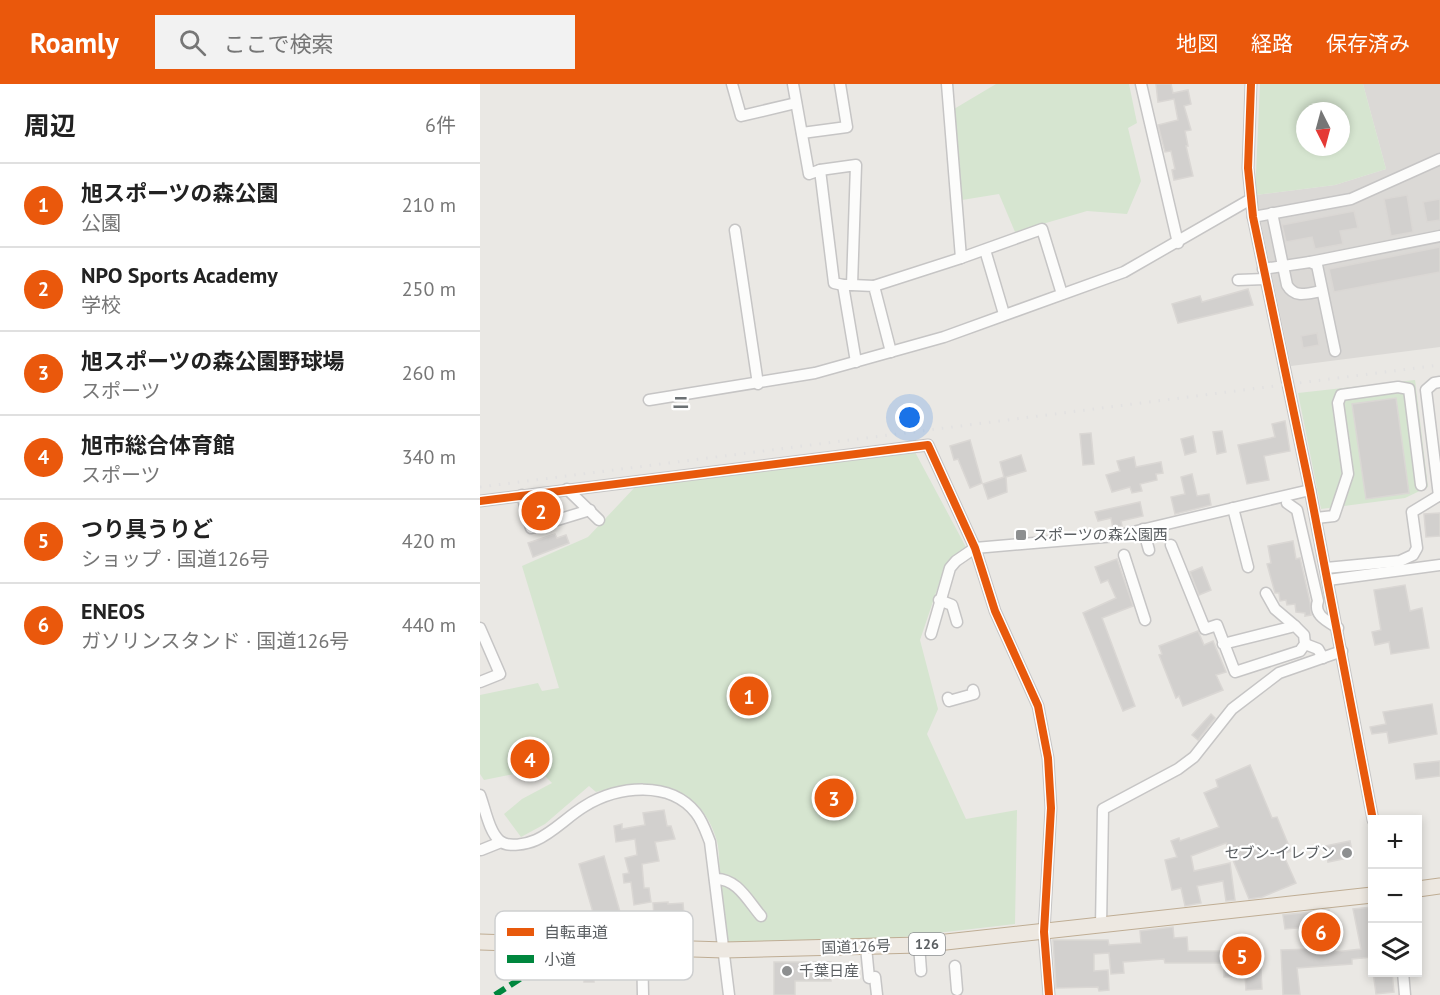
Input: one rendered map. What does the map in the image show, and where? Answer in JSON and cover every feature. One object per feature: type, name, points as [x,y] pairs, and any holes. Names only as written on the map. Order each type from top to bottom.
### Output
[{"type":"highway","points":[[1422,888],[1440,886]]},
{"type":"highway","name":"国道126号","points":[[693,948],[724,950],[919,945],[1368,895]]},
{"type":"highway","name":"国道126号","points":[[480,942],[495,942]]},
{"type":"street","points":[[732,84],[741,116],[796,103]]},
{"type":"street","points":[[793,84],[809,174],[820,170],[856,165],[848,285],[856,362]]},
{"type":"street","points":[[802,133],[847,127],[840,84]]},
{"type":"street","points":[[947,84],[961,258]]},
{"type":"street","points":[[1141,84],[1178,243]]},
{"type":"street","points":[[1251,84],[1248,168],[1253,217],[1338,628],[1372,815]]},
{"type":"street","points":[[1253,217],[1351,198],[1440,159]]},
{"type":"street","points":[[820,170],[834,283],[874,286],[1042,229],[1062,294]]},
{"type":"street","points":[[649,400],[815,374],[944,337],[1124,272],[1251,199]]},
{"type":"street","points":[[1272,213],[1287,285],[1291,292],[1298,295],[1322,291]]},
{"type":"street","points":[[735,230],[758,384]]},
{"type":"street","points":[[1238,280],[1264,274],[1284,265],[1310,262],[1440,236]]},
{"type":"street","points":[[985,250],[1004,314]]},
{"type":"street","points":[[1310,262],[1317,265],[1335,351]]},
{"type":"street","points":[[874,286],[891,352]]},
{"type":"street","points":[[1326,568],[1400,561],[1413,555],[1416,548],[1412,512],[1439,496],[1426,390],[1434,383],[1440,382]]},
{"type":"street","points":[[1297,526],[1334,516],[1348,474],[1338,403],[1341,395],[1398,387],[1409,389],[1421,485]]},
{"type":"street","points":[[480,501],[928,445],[975,549],[994,611],[1038,706],[1048,758],[1052,808],[1044,932],[1049,995]]},
{"type":"street","points":[[567,489],[599,520]]},
{"type":"street","points":[[931,634],[950,568],[956,561],[975,549],[1116,536],[1310,490]]},
{"type":"street","points":[[522,495],[531,528],[590,510]]},
{"type":"street","points":[[1287,503],[1296,510],[1297,526],[1318,601],[1319,615],[1338,628]]},
{"type":"street","points":[[1233,508],[1248,567]]},
{"type":"street","points":[[1143,530],[1149,550]]},
{"type":"street","points":[[1171,545],[1204,629],[1217,625],[1235,672],[1300,651],[1305,644],[1305,635],[1275,609],[1266,593]]},
{"type":"street","points":[[1124,555],[1145,620]]},
{"type":"street","points":[[1328,580],[1440,565]]},
{"type":"street","points":[[939,600],[952,605],[957,622]]},
{"type":"street","points":[[1223,644],[1295,626]]},
{"type":"street","points":[[480,628],[484,649],[500,674],[480,682]]},
{"type":"street","points":[[1305,644],[1318,649],[1323,658]]},
{"type":"street","points":[[1101,926],[1103,809],[1178,769],[1194,757],[1232,709],[1279,673],[1342,651]]},
{"type":"street","points":[[948,698],[948,701],[974,694],[973,690]]},
{"type":"street","points":[[480,795],[494,834],[501,842],[511,845],[537,840],[584,807],[610,794],[657,791],[679,798],[699,818],[710,842],[729,995]]},
{"type":"street","points":[[481,850],[501,842]]},
{"type":"street","points":[[715,879],[724,879],[734,884],[761,916]]},
{"type":"street","points":[[919,945],[921,971]]},
{"type":"street","points":[[866,947],[877,995]]},
{"type":"street","points":[[955,966],[957,990]]},
{"type":"street","points":[[1403,977],[1405,995]]},
{"type":"street","points":[[643,980],[643,995]]},
{"type":"shaded area","points":[[1363,84],[1440,84],[1440,347],[1291,366],[1255,195],[1335,185],[1386,169]]},
{"type":"green space","points":[[996,84],[1129,84],[1137,123],[1128,128],[1141,181],[1127,214],[1087,211],[1015,232],[999,194],[962,200],[954,109]]},
{"type":"green space","points":[[1260,84],[1363,84],[1386,169],[1335,185],[1255,195]]},
{"type":"green space","points":[[1415,380],[1428,487],[1405,498],[1321,509],[1298,393]]},
{"type":"green space","points":[[915,452],[967,549],[953,557],[944,569],[920,640],[938,709],[927,734],[966,819],[1017,810],[1015,924],[885,939],[727,943],[718,846],[709,821],[698,806],[685,795],[670,788],[653,785],[615,787],[596,792],[589,786],[545,824],[521,837],[504,814],[522,799],[552,783],[544,775],[544,768],[484,780],[480,774],[480,695],[538,683],[542,691],[559,688],[522,566],[588,537],[636,486]]},
{"type":"building","points":[[1156,84],[1171,84],[1173,93],[1188,90],[1191,104],[1184,106],[1191,130],[1185,131],[1193,176],[1174,180],[1172,170],[1175,169],[1171,151],[1165,152],[1158,125],[1178,120],[1174,99],[1158,102]]},
{"type":"building","points":[[1407,195],[1413,232],[1391,236],[1384,199]]},
{"type":"building","points":[[1440,199],[1440,220],[1427,222],[1423,202]]},
{"type":"building","points":[[1354,211],[1358,228],[1340,231],[1343,244],[1315,249],[1312,237],[1286,242],[1282,225]]},
{"type":"building","points":[[1440,247],[1440,272],[1334,292],[1329,269]]},
{"type":"building","points":[[1248,289],[1253,305],[1178,323],[1172,304],[1200,296],[1202,302]]},
{"type":"building","points":[[1317,333],[1319,345],[1303,348],[1301,336]]},
{"type":"building","points":[[1396,398],[1409,493],[1366,499],[1352,404]]},
{"type":"building","points":[[1285,421],[1290,451],[1264,456],[1269,480],[1247,484],[1238,445],[1275,437],[1272,424]]},
{"type":"building","points":[[1222,431],[1226,452],[1217,454],[1213,432]]},
{"type":"building","points":[[1091,433],[1094,464],[1083,465],[1080,434]]},
{"type":"building","points":[[1193,436],[1196,452],[1185,455],[1181,439]]},
{"type":"building","points":[[970,440],[982,483],[970,488],[958,459],[954,460],[950,446]]},
{"type":"building","points":[[1021,455],[1026,471],[1006,477],[1007,492],[988,499],[983,484],[1004,477],[1000,462]]},
{"type":"building","points":[[1134,457],[1136,467],[1161,462],[1163,473],[1156,474],[1157,480],[1140,484],[1142,491],[1132,493],[1130,487],[1112,492],[1106,475],[1120,471],[1117,461]]},
{"type":"building","points":[[1192,474],[1197,496],[1209,494],[1211,505],[1175,514],[1171,497],[1185,494],[1181,477]]},
{"type":"building","points":[[559,500],[562,511],[536,519],[535,509]]},
{"type":"building","points":[[1140,502],[1143,516],[1121,521],[1122,526],[1113,528],[1111,518],[1098,521],[1095,512]]},
{"type":"building","points":[[1440,513],[1440,536],[1426,537],[1424,514]]},
{"type":"building","points":[[555,534],[557,538],[566,535],[569,543],[533,557],[528,543]]},
{"type":"building","points":[[1293,541],[1296,559],[1300,558],[1311,615],[1305,616],[1305,613],[1296,612],[1295,604],[1287,605],[1286,600],[1280,601],[1279,593],[1275,593],[1267,564],[1271,563],[1268,546]]},
{"type":"building","points":[[1117,559],[1133,606],[1102,618],[1135,706],[1123,711],[1083,613],[1116,598],[1108,580],[1101,583],[1095,567]]},
{"type":"building","points":[[1202,567],[1211,590],[1199,595],[1190,572]]},
{"type":"building","points":[[1405,585],[1410,611],[1422,608],[1429,648],[1391,654],[1389,642],[1375,645],[1372,632],[1381,630],[1374,590]]},
{"type":"building","points":[[1198,631],[1204,645],[1213,641],[1226,672],[1216,675],[1223,690],[1183,706],[1179,696],[1176,698],[1159,655],[1162,654],[1159,646]]},
{"type":"building","points":[[1432,704],[1437,734],[1389,743],[1387,732],[1372,734],[1370,727],[1386,724],[1383,712]]},
{"type":"building","points":[[1211,714],[1215,718],[1198,740],[1192,735]]},
{"type":"building","points":[[1440,761],[1440,776],[1416,779],[1414,764]]},
{"type":"building","points":[[1250,765],[1272,818],[1277,817],[1291,851],[1283,854],[1296,883],[1262,897],[1249,899],[1226,843],[1191,856],[1194,871],[1230,863],[1235,900],[1226,901],[1223,881],[1197,886],[1201,903],[1185,906],[1181,888],[1172,890],[1165,860],[1177,857],[1171,841],[1179,838],[1180,841],[1219,827],[1204,793],[1218,787],[1216,780]]},
{"type":"building","points":[[664,810],[667,826],[671,826],[675,839],[655,842],[659,861],[642,864],[644,888],[649,888],[651,902],[634,905],[631,882],[624,883],[623,874],[629,873],[625,858],[637,855],[635,839],[616,842],[614,826],[622,824],[622,829],[645,825],[643,813]]},
{"type":"building","points":[[1350,841],[1353,857],[1328,862],[1325,846]]},
{"type":"building","points":[[604,856],[620,911],[593,911],[579,864]]},
{"type":"building","points":[[653,903],[683,903],[684,911],[654,911]]},
{"type":"building","points":[[1368,907],[1368,957],[1352,959],[1352,964],[1297,968],[1300,995],[1283,995],[1281,950],[1312,949],[1309,927],[1285,929],[1283,915],[1329,910],[1335,952],[1361,949],[1353,909]]},
{"type":"building","points":[[1173,927],[1174,938],[1187,937],[1188,951],[1260,951],[1262,989],[1246,990],[1245,976],[1224,977],[1224,963],[1165,963],[1164,959],[1123,962],[1124,973],[1111,974],[1109,953],[1094,954],[1094,971],[1108,970],[1109,990],[1099,991],[1098,987],[1056,988],[1053,940],[1108,940],[1109,945],[1141,943],[1140,931]]},
{"type":"building","points":[[774,962],[831,962],[831,981],[795,981],[795,995],[774,995]]},
{"type":"building","points":[[1374,977],[1392,977],[1394,992],[1376,994]]},
{"type":"railway","points":[[480,487],[1440,365]]},
{"type":"marked path","points":[[495,995],[518,980]]},
{"type":"cycle path","points":[[1251,84],[1248,168],[1253,217],[1310,490],[1372,815]]},
{"type":"cycle path","points":[[480,501],[928,445],[975,548],[995,611],[1038,706],[1048,758],[1051,808],[1044,932],[1049,995]]},
{"type":"place","name":"NPO Sports Academy","points":[[541,511]]},
{"type":"place","name":"スポーツの森公園西","points":[[1021,535]]},
{"type":"place","name":"旭スポーツの森公園","points":[[749,696]]},
{"type":"place","name":"旭市総合体育館","points":[[530,759]]},
{"type":"place","name":"旭スポーツの森公園野球場","points":[[834,798]]},
{"type":"place","name":"セブン-イレブン","points":[[1347,853]]},
{"type":"place","name":"ENEOS","points":[[1321,932]]},
{"type":"place","name":"つり具うりど","points":[[1242,956]]},
{"type":"place","name":"千葉日産","points":[[787,971]]},
{"type":"district","name":"ニ","points":[[681,403]]}]
